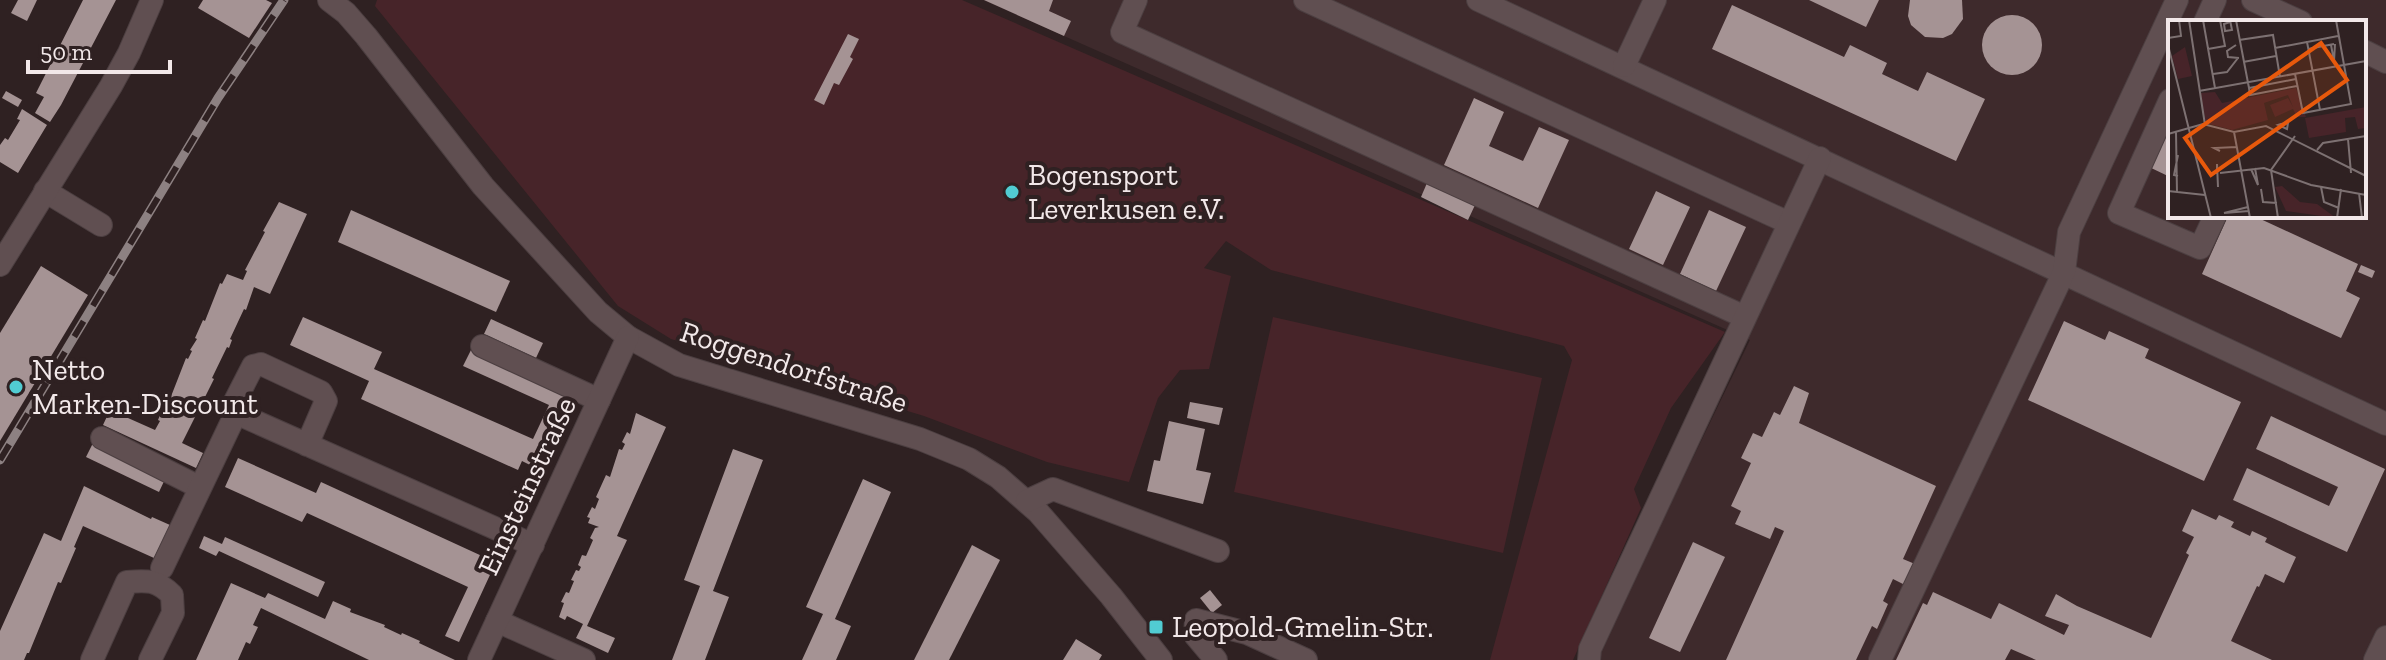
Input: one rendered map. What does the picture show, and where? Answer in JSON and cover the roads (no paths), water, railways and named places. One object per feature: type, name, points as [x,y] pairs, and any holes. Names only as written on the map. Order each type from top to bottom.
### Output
[{"type":"street","points":[[0,265],[126,58],[152,0]]},
{"type":"street","points":[[1136,0],[1122,32],[1745,317]]},
{"type":"street","points":[[1305,0],[1789,223]]},
{"type":"street","points":[[1478,0],[2386,424]]},
{"type":"street","points":[[1624,66],[1655,0]]},
{"type":"street","points":[[1880,660],[2064,272],[2069,232],[2177,0]]},
{"type":"street","points":[[2206,20],[2215,0]]},
{"type":"street","points":[[2253,0],[2297,20]]},
{"type":"street","name":"Roggendorfstraße","points":[[345,4],[483,186],[598,312],[628,337],[679,365],[920,439],[969,459],[998,477],[1027,501],[1111,596],[1161,660]]},
{"type":"street","points":[[2366,52],[2386,62]]},
{"type":"street","points":[[2168,104],[2119,213],[2200,248],[2214,218]]},
{"type":"street","points":[[1589,660],[1590,649],[1820,158]]},
{"type":"street","points":[[45,191],[101,225]]},
{"type":"street","name":"Einsteinstraße","points":[[479,660],[628,337]]},
{"type":"street","points":[[482,346],[599,400]]},
{"type":"street","points":[[307,445],[326,401],[321,392],[261,364],[253,366],[233,405],[236,413],[307,445],[533,545]]},
{"type":"street","points":[[162,568],[236,413]]},
{"type":"street","points":[[102,438],[199,487]]},
{"type":"street","points":[[1027,501],[1053,489],[1218,551]]},
{"type":"street","points":[[92,660],[127,582],[149,580],[161,584],[172,595],[173,613],[150,660]]},
{"type":"street","points":[[1216,660],[1195,635],[1196,620],[1247,633],[1306,660]]},
{"type":"street","points":[[497,621],[584,660]]},
{"type":"street","points":[[2375,660],[2386,637]]},
{"type":"railway","points":[[0,460],[218,98],[284,0]]},
{"type":"place","name":"Bogensport Leverkusen e.V.","points":[[1012,192]]},
{"type":"place","name":"Netto Marken-Discount","points":[[16,387]]},
{"type":"place","name":"Leopold-Gmelin-Str.","points":[[1156,627]]}]
